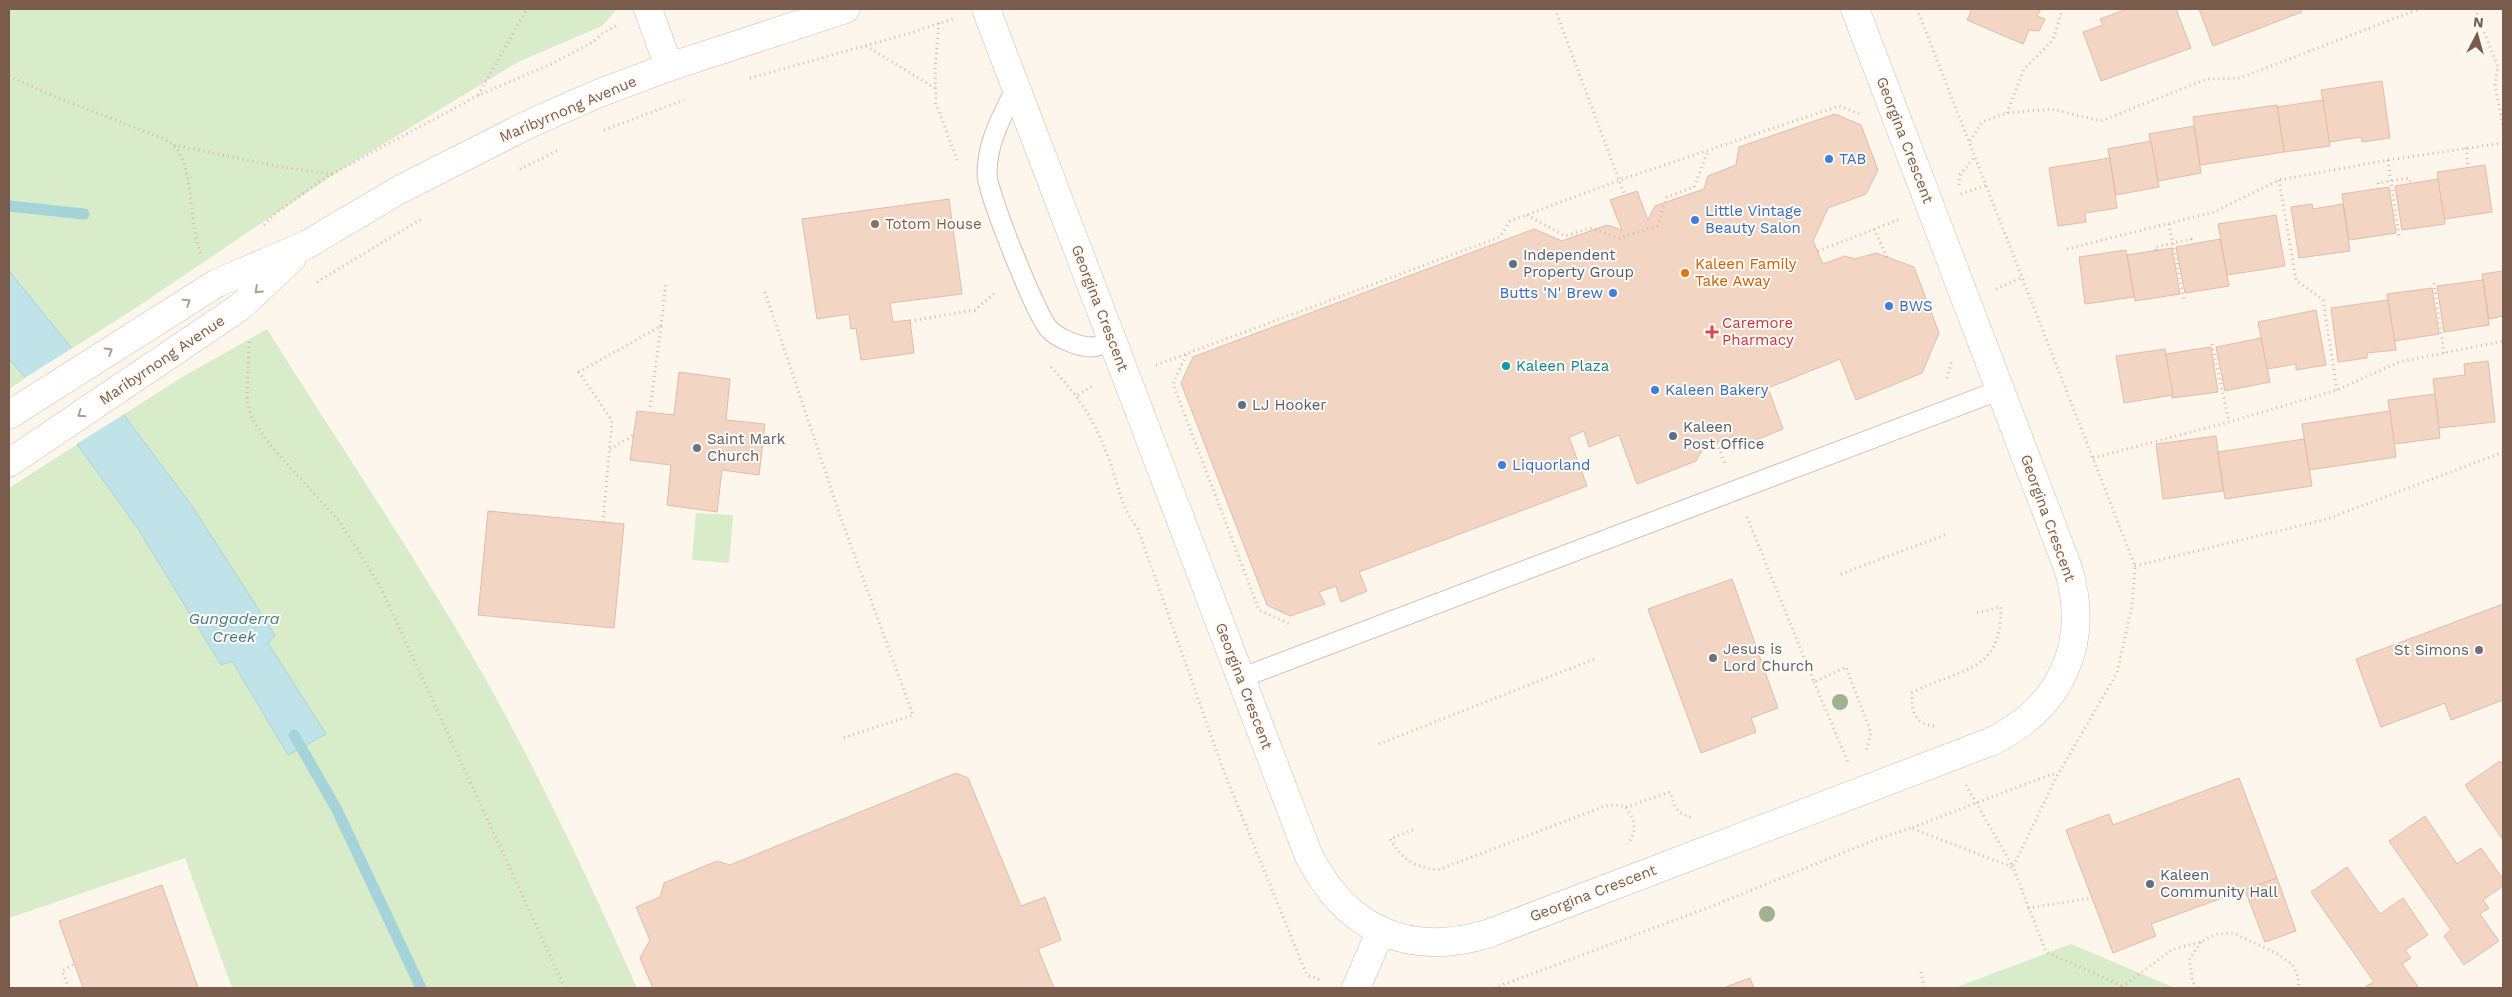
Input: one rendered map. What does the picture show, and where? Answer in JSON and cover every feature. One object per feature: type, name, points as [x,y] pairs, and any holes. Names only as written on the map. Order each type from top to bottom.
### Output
[{"type":"street","name":"Maribyrnong Avenue","points":[[9,415],[217,283],[306,245],[398,190],[458,158],[597,94],[669,67],[846,9]]},
{"type":"street","name":"Georgina Crescent","points":[[986,9],[1308,854],[1330,891],[1344,907],[1362,920],[1381,930],[1401,938],[1422,942],[1466,940],[1990,742],[2027,721],[2055,690],[2072,651],[2076,630],[2074,588],[1855,9]]},
{"type":"street","points":[[649,13],[669,67]]},
{"type":"street","name":"Maribyrnong Avenue","points":[[9,463],[240,307],[306,245]]},
{"type":"street","points":[[1356,988],[1381,930]]},
{"type":"lane","points":[[1016,88],[988,150],[987,177],[1032,300],[1049,329],[1065,340],[1090,347],[1113,342]]},
{"type":"lane","points":[[1241,678],[2000,390]]},
{"type":"path","points":[[477,96],[527,9]]},
{"type":"path","points":[[1555,9],[1625,196]]},
{"type":"path","points":[[1918,9],[2135,566],[2130,616],[2116,673],[2057,776],[2013,867],[2046,952],[2127,988]]},
{"type":"path","points":[[1969,142],[1982,122],[2007,113],[2051,109],[2101,121],[2207,79],[2240,78],[2419,9]]},
{"type":"path","points":[[2475,9],[2498,67],[2495,84],[2503,127]]},
{"type":"path","points":[[2007,113],[2024,69],[2053,40],[2062,11]]},
{"type":"path","points":[[262,227],[276,213],[333,174],[477,96],[593,42],[616,24],[622,26],[649,13]]},
{"type":"path","points":[[743,80],[956,17]]},
{"type":"path","points":[[939,23],[935,88],[936,103],[960,167]]},
{"type":"path","points":[[865,45],[935,88]]},
{"type":"path","points":[[9,76],[53,96],[173,144],[281,167],[333,174]]},
{"type":"path","points":[[597,133],[688,98]]},
{"type":"path","points":[[1164,364],[1500,237],[1510,221],[1620,180],[1839,106],[1861,115],[1864,124]]},
{"type":"path","points":[[2067,249],[2214,212],[2279,180],[2388,160],[2503,143]]},
{"type":"path","points":[[173,144],[184,165],[200,252],[217,283]]},
{"type":"path","points":[[2466,148],[2468,167]]},
{"type":"path","points":[[517,170],[561,149]]},
{"type":"path","points":[[1526,215],[1565,236],[1590,228],[1619,238],[1657,226],[1667,197],[1694,187],[1708,151]]},
{"type":"path","points":[[1957,196],[1960,175],[1975,156]]},
{"type":"path","points":[[2388,160],[2399,236]]},
{"type":"path","points":[[2379,189],[2378,183],[2391,180],[2409,178],[2410,183]]},
{"type":"path","points":[[2279,180],[2296,280],[2322,300],[2338,390]]},
{"type":"path","points":[[1895,211],[1901,229]]},
{"type":"path","points":[[311,286],[426,216]]},
{"type":"path","points":[[2169,224],[2184,299]]},
{"type":"path","points":[[1874,229],[1887,256]]},
{"type":"path","points":[[2156,250],[2155,247],[2191,239],[2192,244]]},
{"type":"path","points":[[650,408],[666,282]]},
{"type":"path","points":[[2434,283],[2444,354]]},
{"type":"path","points":[[910,321],[974,310],[1001,288]]},
{"type":"path","points":[[765,292],[842,521],[913,715],[843,738]]},
{"type":"path","points":[[240,307],[250,344],[247,401],[252,419],[270,445],[339,521],[380,586],[565,988]]},
{"type":"path","points":[[603,522],[612,421],[579,372],[661,326]]},
{"type":"path","points":[[2093,458],[2229,422],[2338,390],[2399,362],[2503,341]]},
{"type":"path","points":[[2212,344],[2229,422]]},
{"type":"path","points":[[1186,355],[1173,384],[1260,610],[1290,626],[1297,624]]},
{"type":"path","points":[[1940,382],[1948,377],[1952,357]]},
{"type":"path","points":[[1047,362],[1078,395],[1094,423],[1108,457],[1126,514],[1138,529],[1224,772],[1297,951],[1307,975],[1325,982]]},
{"type":"path","points":[[609,449],[634,435]]},
{"type":"path","points":[[1716,443],[1848,763]]},
{"type":"path","points":[[2135,566],[2327,519],[2503,452]]},
{"type":"path","points":[[1841,574],[1947,534]]},
{"type":"path","points":[[1379,744],[1597,658]]},
{"type":"path","points":[[1814,682],[1846,667],[1871,733],[1868,751],[1864,755]]},
{"type":"path","points":[[1839,766],[1854,760]]},
{"type":"path","points":[[1494,988],[1710,907],[1872,840],[1911,828],[2052,774],[2057,776]]},
{"type":"path","points":[[1413,830],[1390,839],[1400,855],[1413,865],[1438,870],[1605,806],[1616,805],[1626,807],[1670,792],[1676,808],[1681,814],[1695,819],[1701,817]]},
{"type":"path","points":[[1621,883],[1611,852],[1623,848],[1631,840],[1635,829],[1633,818],[1626,807]]},
{"type":"path","points":[[1911,828],[2013,867]]},
{"type":"path","points":[[2028,908],[2092,898]]},
{"type":"path","points":[[2122,987],[2173,949],[2201,942],[2216,934],[2233,934],[2276,953],[2292,964],[2298,976],[2299,988]]},
{"type":"path","points":[[2197,988],[2193,982],[2189,960],[2201,942]]},
{"type":"path","points":[[69,988],[62,971],[74,964]]},
{"type":"path","points":[[1921,972],[1924,988]]},
{"type":"green space","points":[[9,9],[617,9],[602,26],[518,62],[339,171],[134,309],[9,389]]},
{"type":"green space","points":[[267,329],[408,550],[480,669],[551,804],[637,988],[232,988],[185,858],[9,918],[9,488],[179,379]]},
{"type":"green space","points":[[696,513],[733,515],[729,563],[692,560]]},
{"type":"green space","points":[[2071,944],[2175,988],[1954,988]]},
{"type":"water","name":"Gungaderra Creek","points":[[9,271],[100,383],[192,506],[275,635],[268,643],[326,734],[288,755],[232,661],[221,665],[139,530],[52,409],[9,359]]},
{"type":"pier","points":[[74,347],[126,413],[75,445],[50,410],[23,379]]},
{"type":"building","points":[[1972,9],[2041,9],[2037,16],[2045,19],[2039,31],[2029,30],[2023,44],[1967,20]]},
{"type":"building","points":[[2127,9],[2176,9],[2191,48],[2101,81],[2083,32],[2103,25],[2100,19]]},
{"type":"building","points":[[2199,9],[2300,9],[2302,12],[2213,46]]},
{"type":"building","points":[[2382,81],[2390,138],[2362,142],[2361,137],[2329,142],[2321,90]]},
{"type":"building","points":[[2323,100],[2330,146],[2284,152],[2277,107]]},
{"type":"building","points":[[2277,105],[2284,152],[2200,165],[2193,117]]},
{"type":"building","name":"Kaleen Plaza","points":[[1835,114],[1861,125],[1878,170],[1866,194],[1828,208],[1813,241],[1823,264],[1845,256],[1855,259],[1876,253],[1914,267],[1939,333],[1922,373],[1856,400],[1840,359],[1768,388],[1783,429],[1749,443],[1733,436],[1704,447],[1696,461],[1637,484],[1619,435],[1589,447],[1584,431],[1569,437],[1587,486],[1359,572],[1367,591],[1341,602],[1336,586],[1319,592],[1325,604],[1290,616],[1267,605],[1181,383],[1193,357],[1534,229],[1562,241],[1607,225],[1622,230],[1610,200],[1637,191],[1648,220],[1655,206],[1704,189],[1708,176],[1736,165],[1739,147]]},
{"type":"building","points":[[2194,126],[2201,173],[2158,181],[2149,134]]},
{"type":"building","points":[[2151,141],[2159,187],[2116,195],[2108,149]]},
{"type":"building","points":[[2110,158],[2117,208],[2085,213],[2086,222],[2058,226],[2049,168]]},
{"type":"building","points":[[2485,165],[2492,212],[2444,219],[2437,172]]},
{"type":"building","points":[[2438,179],[2445,224],[2402,230],[2395,186]]},
{"type":"building","points":[[2389,187],[2396,233],[2349,240],[2342,194]]},
{"type":"building","points":[[949,199],[962,294],[890,303],[893,322],[910,320],[914,353],[861,360],[856,328],[851,329],[849,314],[817,319],[802,219]]},
{"type":"building","points":[[2312,204],[2313,209],[2343,204],[2350,251],[2299,258],[2291,207]]},
{"type":"building","points":[[2276,215],[2285,266],[2227,275],[2218,224]]},
{"type":"building","points":[[2220,239],[2229,286],[2185,293],[2176,247]]},
{"type":"building","points":[[2172,248],[2180,294],[2135,301],[2127,255]]},
{"type":"building","points":[[2126,250],[2134,297],[2085,304],[2079,257]]},
{"type":"building","points":[[2503,271],[2503,316],[2489,319],[2482,274]]},
{"type":"building","points":[[2483,280],[2489,325],[2444,332],[2437,286]]},
{"type":"building","points":[[2432,288],[2439,334],[2394,341],[2387,294]]},
{"type":"building","points":[[2388,300],[2396,350],[2367,353],[2367,358],[2338,362],[2331,308]]},
{"type":"building","points":[[2316,310],[2326,365],[2296,370],[2296,364],[2267,369],[2258,322]]},
{"type":"building","points":[[2261,338],[2270,382],[2225,391],[2216,347]]},
{"type":"building","points":[[2211,347],[2218,392],[2172,398],[2166,354]]},
{"type":"building","points":[[2165,349],[2173,395],[2124,403],[2116,356]]},
{"type":"building","points":[[2488,361],[2495,422],[2439,428],[2433,379],[2465,375],[2464,364]]},
{"type":"building","name":"Saint Mark Church","points":[[679,372],[730,379],[726,420],[765,424],[759,475],[722,470],[717,512],[667,505],[671,465],[630,460],[637,411],[674,415]]},
{"type":"building","points":[[2435,394],[2440,438],[2394,444],[2388,400]]},
{"type":"building","points":[[2390,411],[2396,457],[2309,470],[2302,424]]},
{"type":"building","points":[[2216,436],[2223,491],[2163,499],[2156,444]]},
{"type":"building","points":[[2304,439],[2312,486],[2225,499],[2218,452]]},
{"type":"building","points":[[488,511],[624,524],[614,628],[478,615]]},
{"type":"building","name":"Jesus is Lord Church","points":[[1732,579],[1778,708],[1751,718],[1756,732],[1701,753],[1648,609]]},
{"type":"building","points":[[2503,604],[2503,700],[2451,720],[2445,703],[2381,727],[2356,659]]},
{"type":"building","points":[[2500,761],[2503,765],[2503,840],[2465,785]]},
{"type":"building","points":[[956,773],[968,778],[1021,906],[1045,897],[1061,940],[1038,949],[1054,988],[653,988],[640,958],[650,940],[636,907],[660,897],[664,883],[717,861],[730,865]]},
{"type":"building","points":[[2239,778],[2277,878],[2151,924],[2156,936],[2113,953],[2066,830],[2109,814],[2113,825]]},
{"type":"building","points":[[2425,816],[2457,864],[2481,848],[2503,879],[2503,886],[2483,900],[2489,908],[2480,914],[2499,941],[2464,965],[2444,936],[2451,930],[2389,841]]},
{"type":"building","points":[[2347,867],[2380,914],[2403,898],[2428,935],[2405,950],[2411,958],[2402,964],[2419,988],[2367,988],[2366,986],[2374,982],[2311,892]]},
{"type":"building","points":[[2277,878],[2296,931],[2265,942],[2245,890]]},
{"type":"building","points":[[162,885],[198,988],[83,988],[59,921]]},
{"type":"building","points":[[1750,978],[1754,988],[1723,988]]},
{"type":"waterway","points":[[9,206],[84,214]]},
{"type":"waterway","name":"Gungaderra Creek","points":[[294,735],[336,808],[421,988]]},
{"type":"place","name":"TAB","points":[[1829,159]]},
{"type":"place","name":"Little Vintage Beauty Salon","points":[[1695,220]]},
{"type":"place","name":"Totom House","points":[[875,224]]},
{"type":"place","name":"Independent Property Group","points":[[1513,264]]},
{"type":"place","name":"Kaleen Family Take Away","points":[[1685,273]]},
{"type":"place","name":"Butts 'N' Brew","points":[[1613,293]]},
{"type":"place","name":"BWS","points":[[1889,306]]},
{"type":"place","name":"Caremore Pharmacy","points":[[1712,332]]},
{"type":"place","name":"Kaleen Plaza","points":[[1506,366]]},
{"type":"place","name":"Kaleen Bakery","points":[[1655,390]]},
{"type":"place","name":"LJ Hooker","points":[[1242,405]]},
{"type":"place","name":"Kaleen Post Office","points":[[1673,436]]},
{"type":"place","name":"Saint Mark Church","points":[[697,448]]},
{"type":"place","name":"Liquorland","points":[[1502,465]]},
{"type":"place","name":"St Simons","points":[[2479,650]]},
{"type":"place","name":"Jesus is Lord Church","points":[[1713,658]]},
{"type":"place","name":"Kaleen Community Hall","points":[[2150,884]]}]
